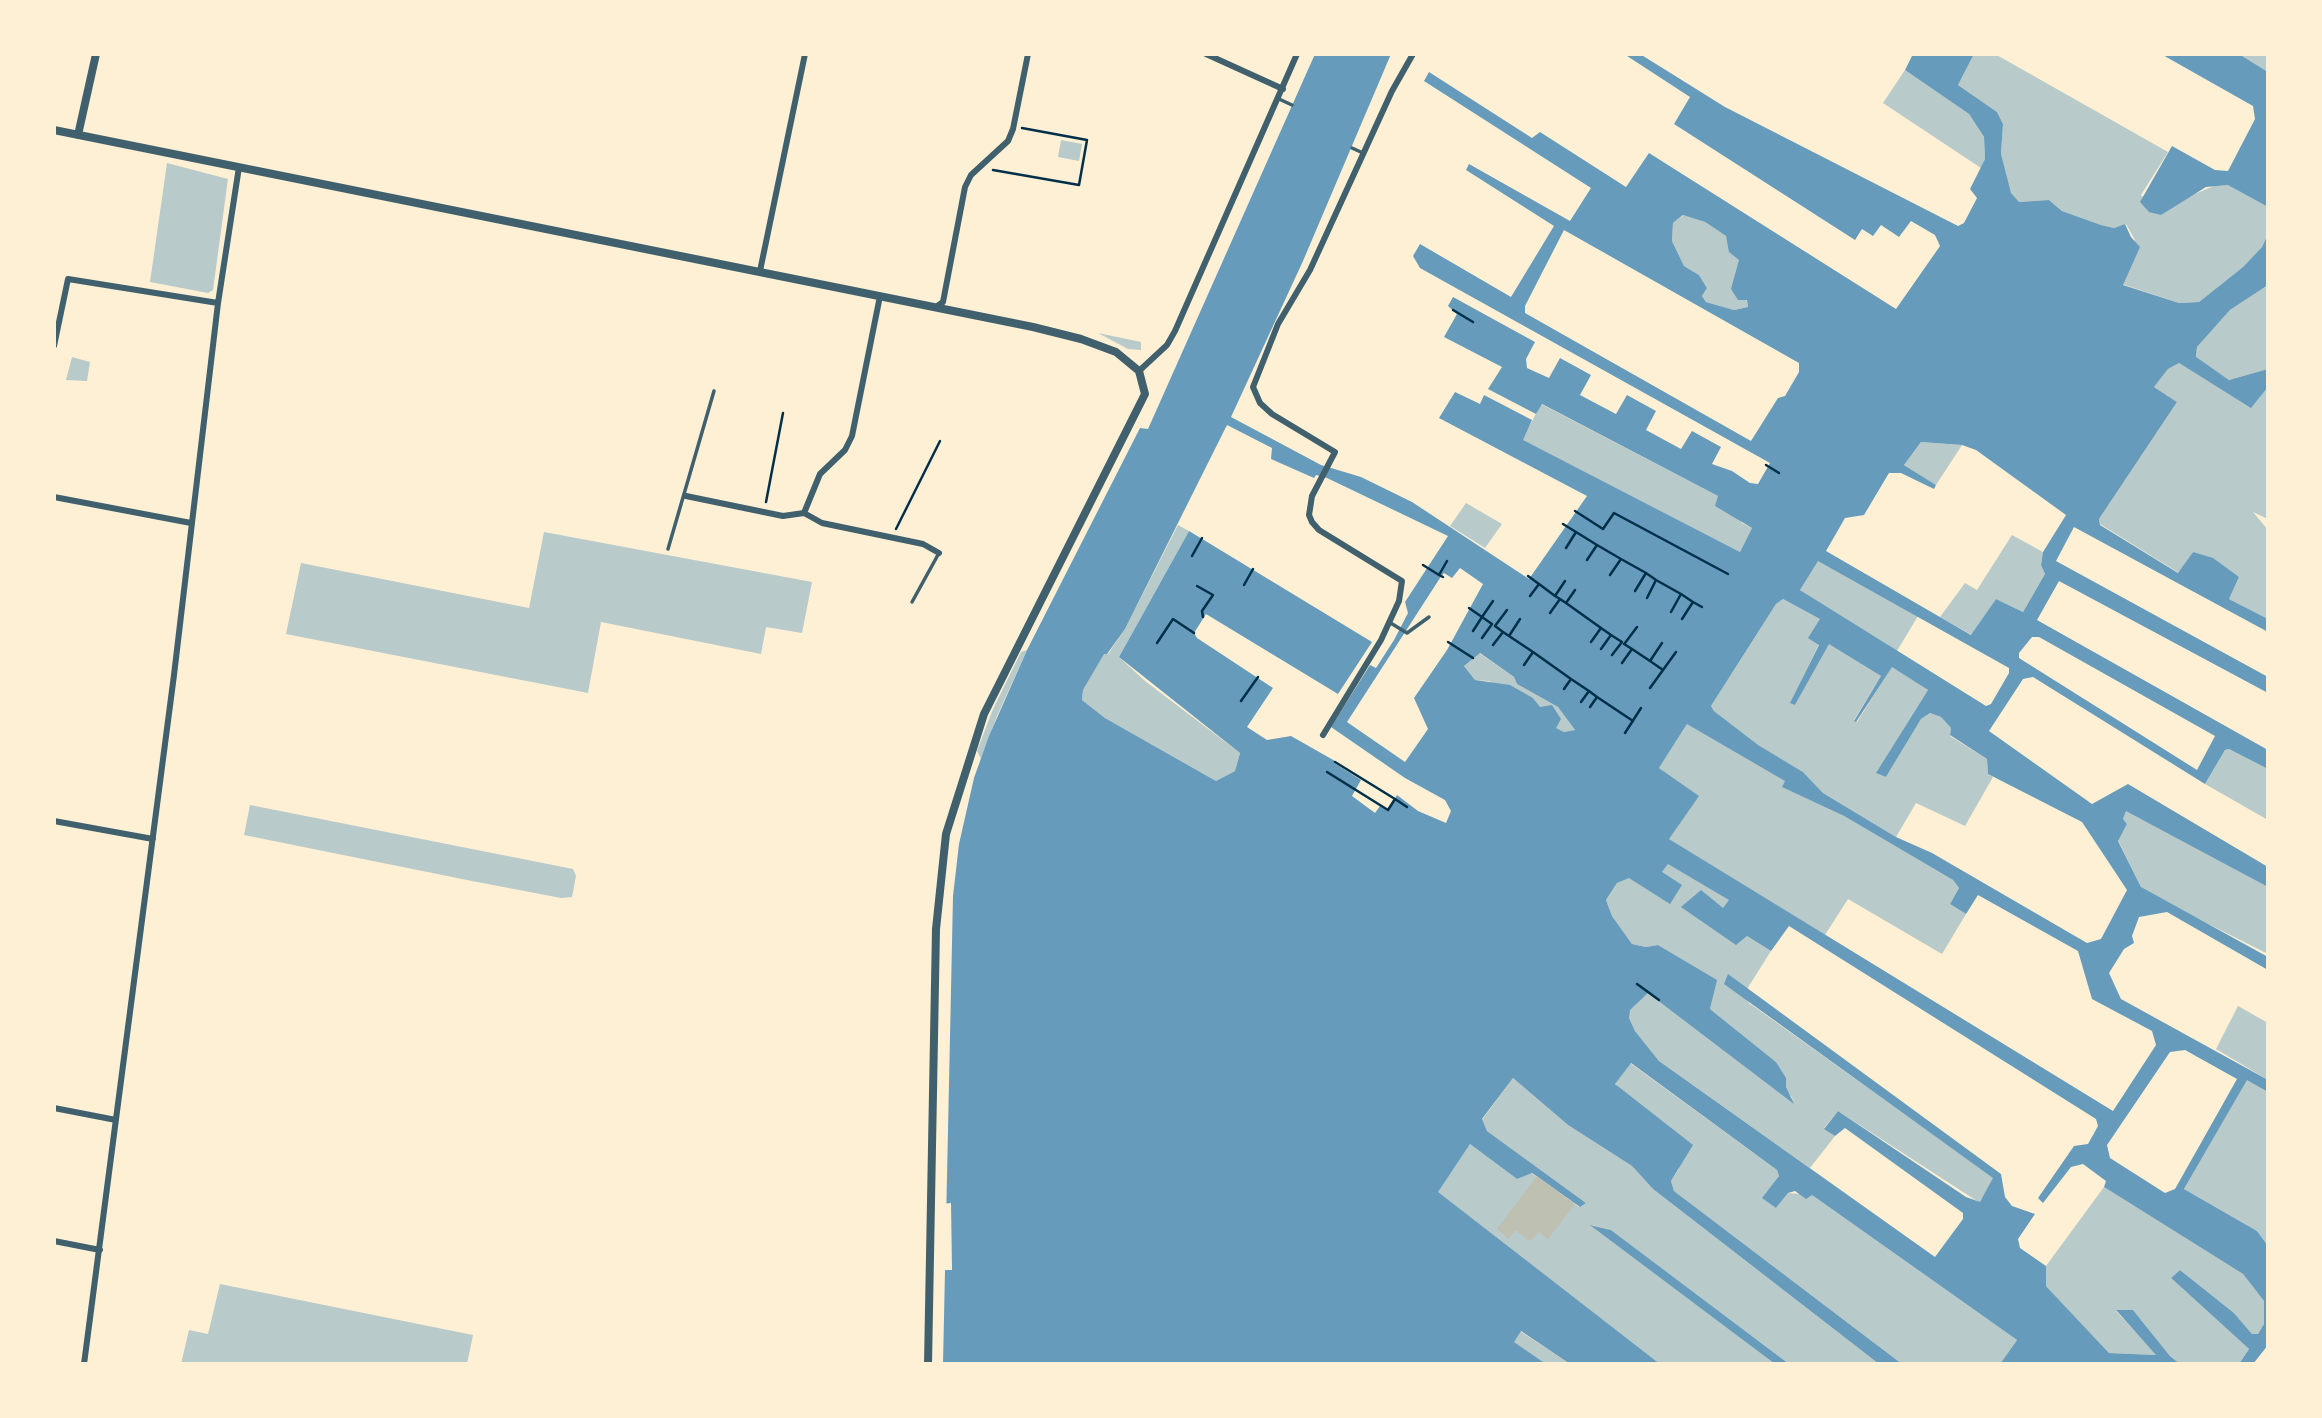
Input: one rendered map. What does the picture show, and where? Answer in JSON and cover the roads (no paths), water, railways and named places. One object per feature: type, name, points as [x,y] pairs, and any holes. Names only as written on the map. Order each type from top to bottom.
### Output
[{"type":"street","points":[[78,135],[96,54]]},
{"type":"street","points":[[761,271],[805,54]]},
{"type":"street","points":[[936,307],[943,302],[965,187],[1008,141],[1014,126],[1028,54]]},
{"type":"street","points":[[1206,54],[1283,89]]},
{"type":"street","points":[[1139,371],[1167,345],[1175,331],[1297,54]]},
{"type":"street","points":[[1323,735],[1390,622],[1399,601],[1402,581],[1319,530],[1312,522],[1310,505],[1318,482],[1335,452],[1272,414],[1260,403],[1253,387],[1278,324],[1310,270],[1363,153],[1413,54]]},
{"type":"street","points":[[54,130],[761,271],[1081,339],[1116,352],[1139,371],[1145,394],[984,715],[946,834],[936,929],[928,1364]]},
{"type":"street","points":[[84,1364],[153,839],[218,303],[239,167]]},
{"type":"street","points":[[54,346],[68,279],[218,303]]},
{"type":"street","points":[[804,513],[820,474],[845,450],[852,436],[880,296]]},
{"type":"street","points":[[685,496],[783,516],[804,513],[822,523],[923,544],[939,553]]},
{"type":"street","points":[[54,497],[191,523]]},
{"type":"street","points":[[54,821],[153,839]]},
{"type":"street","points":[[54,1108],[116,1120]]},
{"type":"street","points":[[54,1241],[100,1250]]},
{"type":"lane","points":[[1279,99],[1292,105]]},
{"type":"lane","points":[[1352,148],[1363,153]]},
{"type":"lane","points":[[668,550],[714,391]]},
{"type":"lane","points":[[912,602],[939,553]]},
{"type":"lane","points":[[1390,622],[1407,633],[1429,617]]},
{"type":"water","points":[[1315,54],[1391,54],[1303,261],[1231,417],[1321,465],[1361,477],[1412,502],[1529,579],[1587,496],[1439,418],[1455,392],[1480,404],[1484,395],[1532,420],[1523,440],[1740,552],[1752,528],[1715,506],[1718,496],[1542,404],[1536,414],[1488,389],[1502,367],[1444,337],[1457,314],[1448,306],[1453,297],[1535,342],[1526,359],[1527,368],[1549,378],[1560,358],[1591,375],[1580,395],[1616,414],[1627,395],[1656,411],[1646,430],[1681,449],[1692,431],[1721,447],[1712,464],[1732,471],[1750,483],[1758,484],[1770,463],[1420,268],[1413,256],[1420,244],[1511,297],[1554,226],[1466,170],[1469,164],[1570,221],[1591,188],[1424,81],[1429,72],[1532,138],[1540,132],[1626,187],[1649,153],[1896,309],[1940,246],[1935,235],[1911,221],[1899,237],[1881,225],[1873,236],[1862,229],[1855,240],[1674,124],[1690,97],[1624,54],[1640,54],[1725,107],[1958,226],[1964,223],[1977,198],[1970,189],[1985,159],[1984,137],[1969,114],[1905,70],[1913,54],[1974,54],[1958,85],[1997,112],[2003,124],[2001,154],[2011,193],[2019,202],[2049,200],[2062,211],[2101,225],[2114,228],[2125,224],[2140,247],[2123,285],[2179,303],[2199,302],[2243,267],[2262,247],[2268,234],[2268,285],[2230,310],[2197,347],[2196,357],[2229,380],[2268,369],[2268,387],[2251,408],[2179,363],[2168,369],[2154,387],[2177,402],[2099,519],[2100,525],[2178,573],[2193,552],[2213,558],[2239,577],[2229,599],[2268,619],[2268,632],[2074,527],[2056,561],[2268,677],[2268,693],[2059,581],[2037,620],[2268,750],[2268,769],[2229,749],[2225,750],[2205,784],[2033,677],[2023,679],[1989,731],[2092,804],[2128,784],[2268,867],[2268,887],[2126,811],[2123,819],[2127,824],[2118,841],[2141,887],[2268,957],[2268,970],[2167,912],[2139,917],[2132,936],[2134,943],[2124,949],[2109,973],[2121,999],[2268,1080],[2268,1092],[2247,1080],[2184,1189],[2257,1231],[2268,1246],[2268,1345],[2253,1364],[2239,1364],[2249,1349],[2171,1278],[2180,1270],[2234,1313],[2252,1334],[2258,1334],[2264,1324],[2264,1301],[2243,1274],[2104,1187],[2106,1181],[2083,1164],[2071,1167],[2043,1203],[2038,1198],[2074,1146],[2088,1144],[2098,1126],[2096,1119],[1789,926],[1771,951],[1747,936],[1736,945],[1681,907],[1701,890],[1723,908],[1729,900],[1668,864],[1662,872],[1682,885],[1670,904],[1629,878],[1617,883],[1606,900],[1612,916],[1632,944],[1646,947],[1658,945],[1717,980],[1710,1009],[1776,1062],[1786,1078],[1786,1087],[1794,1104],[1648,993],[1630,1010],[1629,1018],[1635,1031],[1659,1061],[1935,1257],[1963,1219],[1963,1213],[1845,1128],[1835,1136],[1824,1129],[1838,1111],[1966,1197],[1980,1202],[1993,1178],[1724,984],[1728,974],[2001,1174],[2005,1197],[2012,1206],[2035,1214],[2018,1239],[2020,1248],[2046,1266],[2046,1286],[2109,1353],[2156,1355],[2116,1310],[2133,1310],[2170,1356],[2180,1364],[2000,1364],[2017,1340],[1812,1195],[1806,1199],[1795,1191],[1788,1193],[1776,1208],[1762,1198],[1779,1176],[1777,1170],[1631,1063],[1615,1084],[1693,1145],[1671,1181],[1674,1191],[1902,1364],[1879,1364],[1653,1189],[1632,1166],[1568,1125],[1513,1078],[1482,1119],[1487,1131],[1586,1203],[1580,1207],[1532,1173],[1517,1179],[1470,1144],[1438,1192],[1660,1364],[1570,1364],[1521,1331],[1514,1342],[1546,1364],[943,1364],[953,896],[959,844],[974,778],[989,736],[1027,650],[1140,428],[1148,429]],"holes":[[[1683,215],[1705,222],[1726,236],[1729,252],[1739,260],[1731,289],[1738,300],[1747,300],[1748,307],[1734,310],[1706,302],[1702,296],[1707,288],[1699,275],[1684,266],[1672,241],[1673,223]],[[1564,230],[1799,363],[1799,372],[1785,396],[1778,398],[1751,441],[1525,313],[1525,306]],[[1227,425],[1272,448],[1271,459],[1314,478],[1316,475],[1327,478],[1448,536],[1405,602],[1408,613],[1394,640],[1376,668],[1370,665],[1331,727],[1405,778],[1445,800],[1451,811],[1446,823],[1418,811],[1397,795],[1388,811],[1380,806],[1375,813],[1352,796],[1361,780],[1334,763],[1335,761],[1291,736],[1267,740],[1247,727],[1273,688],[1197,638],[1194,633],[1206,614],[1338,694],[1372,642],[1189,531],[1119,657],[1240,753],[1235,771],[1216,781],[1105,718],[1082,700],[1083,690],[1104,654],[1107,654],[1125,629]],[[1921,442],[1962,445],[1976,450],[2066,515],[2043,552],[2041,565],[2045,574],[2023,612],[1996,599],[1971,635],[1826,551],[1845,518],[1864,515],[1889,473],[1901,473],[1934,489],[1936,485],[1904,465]],[[1818,561],[2009,668],[2009,673],[1991,704],[1986,706],[1800,590]],[[1460,568],[1483,584],[1447,650],[1414,698],[1428,729],[1405,762],[1347,722],[1444,573],[1452,578]],[[1783,599],[1820,619],[1808,638],[1819,645],[1790,703],[1795,705],[1829,644],[1881,676],[1854,721],[1856,722],[1892,667],[1928,690],[1876,773],[1886,777],[1921,719],[1930,713],[1941,717],[1951,728],[1950,735],[1987,759],[1988,774],[2082,822],[2127,890],[2101,939],[2087,943],[1932,853],[1896,837],[1823,793],[1803,772],[1758,745],[1711,706],[1776,604]],[[2032,637],[2039,637],[2215,736],[2197,770],[2019,658],[2019,653]],[[1480,653],[1514,677],[1517,684],[1558,707],[1575,730],[1564,732],[1556,728],[1561,719],[1552,705],[1540,707],[1533,698],[1510,685],[1475,680],[1464,666]],[[1687,724],[1785,781],[1782,787],[1844,816],[1953,880],[1959,888],[1950,904],[1966,914],[1978,895],[2078,951],[2092,999],[2152,1031],[2156,1045],[2113,1111],[1669,839],[1699,796],[1659,768]],[[2185,1050],[2237,1079],[2175,1189],[2165,1193],[2110,1158],[2107,1145],[2170,1052]]]},
{"type":"water","points":[[2161,54],[2239,54],[2268,72],[2268,207],[2228,185],[2206,187],[2161,215],[2149,212],[2140,202],[2172,146],[2215,170],[2228,171],[2255,119],[2253,106]]},
{"type":"water","points":[[1590,1225],[1611,1230],[1789,1364],[1775,1364]]}]
